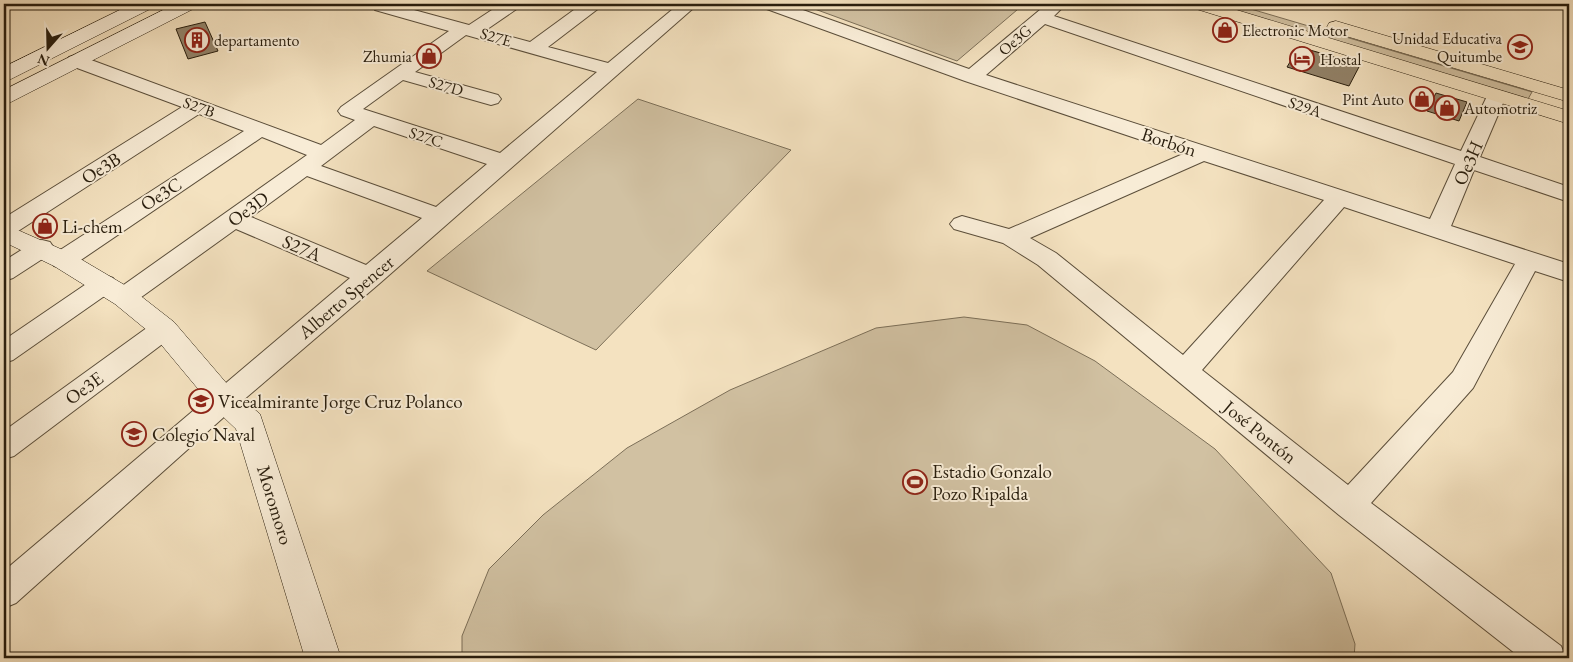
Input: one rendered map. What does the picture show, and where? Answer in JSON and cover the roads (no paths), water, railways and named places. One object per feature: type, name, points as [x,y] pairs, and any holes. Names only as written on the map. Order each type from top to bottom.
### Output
[{"type":"main road","points":[[1199,4],[1569,118]]},
{"type":"main road","points":[[1258,4],[1560,93]]},
{"type":"main road","points":[[1542,110],[1560,93]]},
{"type":"street","points":[[4,75],[146,4]]},
{"type":"street","points":[[4,98],[189,4]]},
{"type":"street","points":[[416,16],[434,4]]},
{"type":"street","points":[[402,74],[468,30],[512,4]]},
{"type":"street","points":[[534,48],[593,4]]},
{"type":"street","name":"Alberto Spencer","points":[[5,590],[224,400],[689,4]]},
{"type":"street","name":"Borbón","points":[[770,4],[972,77],[1569,273]]},
{"type":"street","name":"Oe3G","points":[[972,77],[1057,4]]},
{"type":"street","name":"S27E","points":[[381,6],[611,70]]},
{"type":"street","name":"S29A","points":[[1041,17],[1569,195]]},
{"type":"street","name":"S27B","points":[[76,61],[323,153]]},
{"type":"street","name":"S27D","points":[[402,74],[490,99]]},
{"type":"street","name":"S27C","points":[[402,74],[348,111],[504,162]]},
{"type":"street","name":"Oe3H","points":[[1437,230],[1469,162],[1496,96]]},
{"type":"street","name":"Oe3B","points":[[4,231],[198,106]]},
{"type":"street","name":"Oe3D","points":[[4,353],[234,219],[370,119]]},
{"type":"street","name":"Oe3C","points":[[4,272],[52,254],[260,130]]},
{"type":"street","points":[[1010,237],[1203,153]]},
{"type":"street","points":[[304,167],[441,216]]},
{"type":"street","points":[[1184,371],[1339,198]]},
{"type":"street","name":"S27A","points":[[234,219],[371,276]]},
{"type":"street","name":"José Pontón","points":[[962,224],[1010,237],[1047,259],[1350,504],[1549,658]]},
{"type":"street","name":"Moromoro","points":[[4,231],[52,254],[114,290],[164,329],[224,400],[249,423],[323,658]]},
{"type":"street","points":[[1350,504],[1463,380],[1529,260]]},
{"type":"street","name":"Oe3E","points":[[4,447],[164,329]]},
{"type":"place","name":"Electronic Motor","points":[[1225,30]]},
{"type":"place","name":"departamento","points":[[197,40]]},
{"type":"place","name":"Unidad Educativa Quitumbe","points":[[1520,47]]},
{"type":"place","name":"Zhumia","points":[[429,56]]},
{"type":"place","name":"Hostal","points":[[1302,59]]},
{"type":"place","name":"Pint Auto","points":[[1422,99]]},
{"type":"place","name":"Automotriz","points":[[1447,108]]},
{"type":"place","name":"Li-chem","points":[[45,226]]},
{"type":"place","name":"Vicealmirante Jorge Cruz Polanco","points":[[201,401]]},
{"type":"place","name":"Colegio Naval","points":[[134,434]]},
{"type":"place","name":"Estadio Gonzalo Pozo Ripalda","points":[[915,482]]}]
